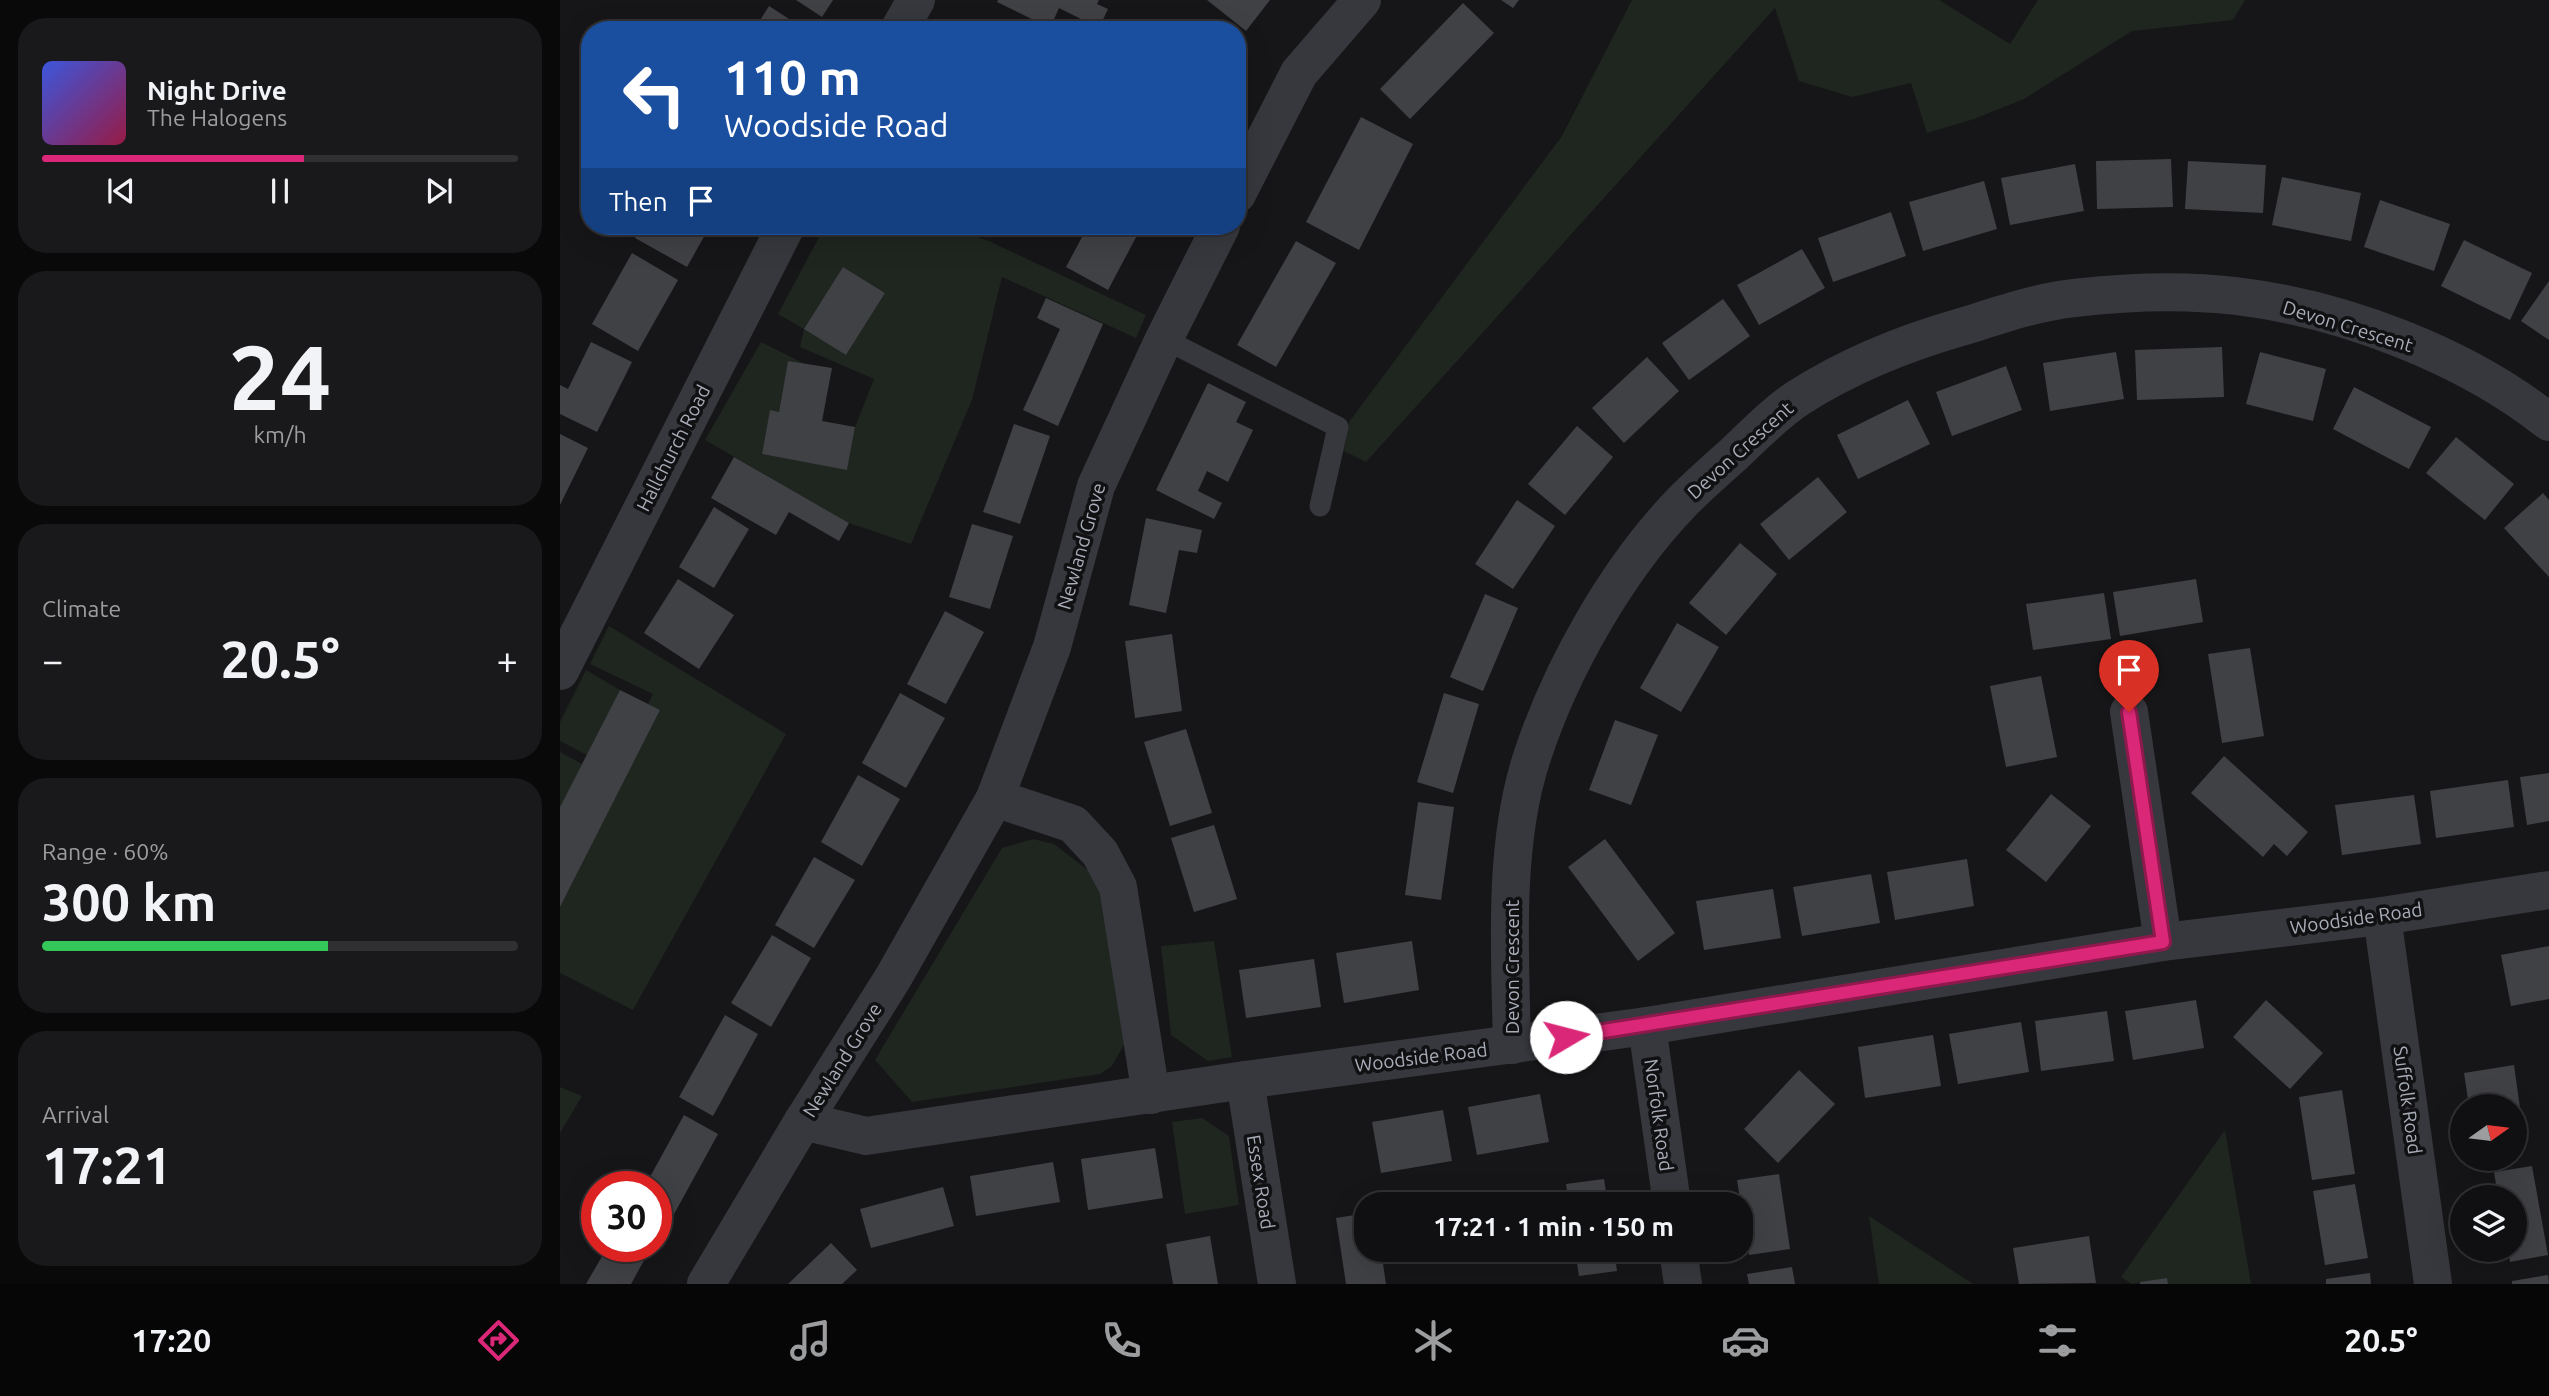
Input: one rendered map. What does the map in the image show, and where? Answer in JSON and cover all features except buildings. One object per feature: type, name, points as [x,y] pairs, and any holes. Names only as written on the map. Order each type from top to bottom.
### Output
[{"type":"street","points":[[904,21],[916,0]]},
{"type":"street","points":[[1246,177],[1299,74],[1362,0]]},
{"type":"street","name":"Hallchurch Road","points":[[560,671],[781,235]]},
{"type":"street","name":"Newland Grove","points":[[706,1284],[803,1121],[893,978],[995,798],[1052,647],[1096,486],[1164,339],[1216,235]]},
{"type":"street","name":"Devon Crescent","points":[[1512,1045],[1509,922],[1516,836],[1531,762],[1561,683],[1608,599],[1635,559],[1681,503],[1796,399],[1866,361],[1927,337],[2010,312],[2070,298],[2155,294],[2221,296],[2305,309],[2378,331],[2455,362],[2549,422]]},
{"type":"street","points":[[2129,712],[2163,942]]},
{"type":"street","points":[[995,798],[1073,824],[1100,853],[1118,887],[1151,1095]]},
{"type":"street","name":"Woodside Road","points":[[803,1121],[866,1136],[1245,1080],[1647,1026],[2163,942],[2382,916],[2549,890]]},
{"type":"street","name":"Suffolk Road","points":[[2382,916],[2433,1284]]},
{"type":"street","name":"Norfolk Road","points":[[1647,1026],[1670,1192]]},
{"type":"street","name":"Essex Road","points":[[1245,1080],[1277,1284]]},
{"type":"street","points":[[1680,1262],[1683,1284]]},
{"type":"lane","points":[[1164,339],[1339,427],[1320,506]]},
{"type":"shaded area","points":[[1632,0],[1939,0],[2010,44],[2038,0],[2245,0],[2233,20],[2132,31],[2024,99],[1974,119],[1927,133],[1911,83],[1852,97],[1799,81],[1775,8],[1366,462],[1344,451],[1349,422],[1562,136]]},
{"type":"shaded area","points":[[820,235],[970,235],[989,241],[1146,315],[1136,338],[1002,277],[972,400],[911,544],[849,523],[705,440],[761,342],[805,364],[788,361],[779,412],[770,411],[762,454],[847,469],[855,427],[874,379],[800,347],[804,329],[778,314]],"holes":[[[843,267],[885,293],[846,355],[805,328]]]},
{"type":"shaded area","points":[[609,626],[786,734],[633,1010],[560,973],[560,907],[660,710],[648,704],[653,694],[590,664]]},
{"type":"shaded area","points":[[586,670],[620,690],[587,755],[560,741],[560,722]]},
{"type":"shaded area","points":[[560,752],[582,764],[560,807]]},
{"type":"shaded area","points":[[1033,839],[1054,844],[1093,874],[1106,910],[1126,1041],[1112,1066],[1100,1074],[912,1102],[875,1060],[1002,848]]},
{"type":"shaded area","points":[[1214,941],[1232,1057],[1208,1061],[1171,1035],[1161,946]]},
{"type":"shaded area","points":[[560,1087],[582,1096],[560,1133]]},
{"type":"shaded area","points":[[1202,1118],[1229,1136],[1239,1205],[1185,1214],[1172,1122]]},
{"type":"shaded area","points":[[2225,1130],[2251,1284],[2168,1284],[2166,1278],[2132,1284],[2121,1277]]},
{"type":"shaded area","points":[[1869,1216],[1973,1284],[1879,1284]]},
{"type":"route","points":[[1566,1037],[2163,942],[2129,712]]}]
